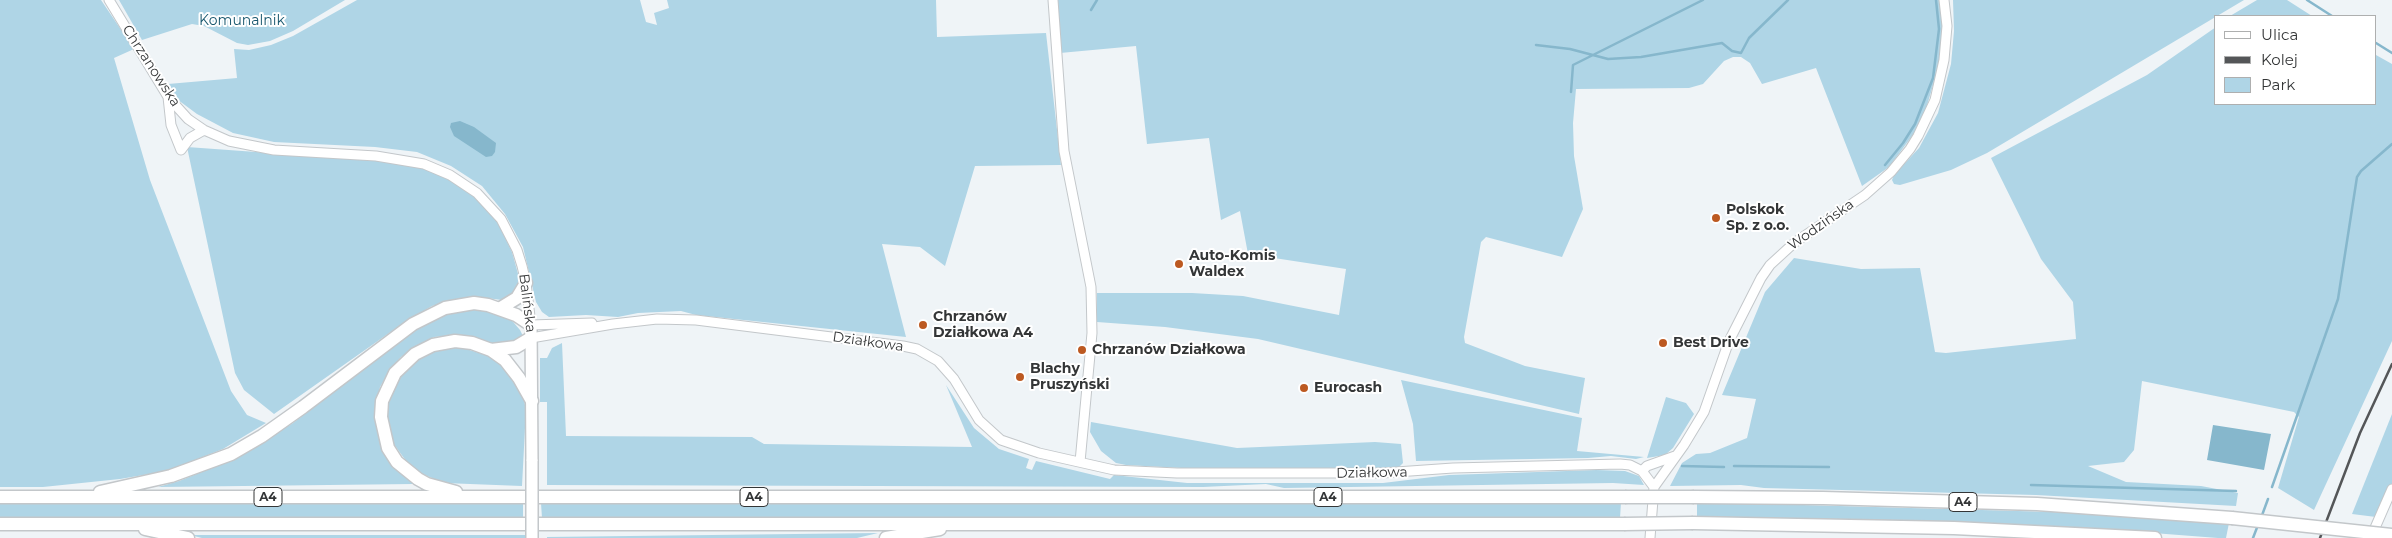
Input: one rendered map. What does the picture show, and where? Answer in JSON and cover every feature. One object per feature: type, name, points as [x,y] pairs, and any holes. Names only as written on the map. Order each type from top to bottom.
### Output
[{"type":"highway","points":[[499,309],[517,298],[526,283]]},
{"type":"highway","points":[[61,497],[155,481],[215,461],[262,436],[413,324],[445,308],[474,304],[499,309],[516,315],[531,331],[516,347],[491,350]]},
{"type":"highway","points":[[476,497],[427,484],[407,472],[396,462],[383,434],[380,417],[382,401],[395,372],[415,354],[433,345],[454,341],[472,343],[491,350],[505,360],[519,378],[532,401]]},
{"type":"highway","name":"A4","points":[[0,497],[1832,498],[2029,504],[2232,518],[2392,535]]},
{"type":"highway","points":[[113,523],[188,538]]},
{"type":"highway","points":[[886,538],[980,523]]},
{"type":"highway","name":"A4","points":[[0,524],[1693,523],[1954,528],[2155,538]]},
{"type":"main road","name":"Balińska","points":[[531,331],[532,538]]},
{"type":"street","name":"Chrzanowska","points":[[109,0],[168,97],[188,119],[204,130],[229,141],[274,150],[315,152]]},
{"type":"street","points":[[1053,0],[1064,151],[1079,216],[1092,287],[1090,360],[1080,462]]},
{"type":"street","name":"Wodzińska","points":[[1654,488],[1679,453],[1704,412],[1729,341],[1761,278],[1770,265],[1794,242],[1865,194],[1891,172],[1914,142],[1928,117],[1939,86],[1944,60],[1947,26],[1944,0]]},
{"type":"street","points":[[168,97],[171,125],[181,150],[190,138],[204,130]]},
{"type":"street","name":"Balińska","points":[[315,152],[376,156],[424,164],[450,175],[477,192],[501,219],[517,250],[526,283],[531,331]]},
{"type":"street","name":"Działkowa","points":[[531,331],[657,319],[696,320],[917,349],[938,361],[954,380],[979,420],[1001,440],[1039,453],[1127,472],[1409,473],[1453,468],[1613,464],[1630,465],[1642,471]]},
{"type":"street","name":"Działkowa","points":[[531,331],[613,324]]},
{"type":"street","points":[[1650,538],[1654,488],[1642,471],[1647,466],[1668,460],[1679,453]]},
{"type":"street","points":[[2371,538],[2392,489]]},
{"type":"green space","points":[[0,0],[101,0],[134,49],[114,58],[150,180],[231,391],[247,415],[266,423],[223,449],[167,471],[120,479],[43,487],[0,487]]},
{"type":"green space","name":"Komunalnik","points":[[119,0],[345,0],[293,31],[270,41],[248,45],[237,43],[204,26],[192,24],[142,40]]},
{"type":"green space","points":[[357,0],[640,0],[646,22],[657,25],[654,13],[669,8],[667,0],[936,0],[937,37],[1046,33],[1061,165],[975,166],[945,266],[920,247],[882,244],[906,337],[696,315],[681,311],[638,313],[618,317],[586,315],[549,317],[542,312],[536,302],[523,247],[505,214],[482,186],[451,166],[417,152],[375,147],[274,142],[233,133],[197,114],[174,97],[168,84],[237,78],[234,49],[249,50],[271,45],[293,36]]},
{"type":"green space","points":[[1058,0],[1939,0],[1943,26],[1940,62],[1925,112],[1915,132],[1889,167],[1862,186],[1816,68],[1762,84],[1750,63],[1741,57],[1733,57],[1724,61],[1703,84],[1689,88],[1576,89],[1573,123],[1574,156],[1583,209],[1562,257],[1486,237],[1481,242],[1464,337],[1465,343],[1525,366],[1585,378],[1579,414],[1258,339],[1165,327],[1097,322],[1097,293],[1192,293],[1243,296],[1339,315],[1346,269],[1248,254],[1240,211],[1221,220],[1209,138],[1147,144],[1136,46],[1060,53]]},
{"type":"green space","points":[[1953,0],[2244,0],[2219,15],[2214,15],[2214,18],[1987,153],[1951,170],[1900,185],[1894,184],[1892,180],[1894,175],[1919,148],[1938,113],[1951,64],[1954,31]]},
{"type":"green space","points":[[2257,0],[2287,0],[2310,15],[2232,15]]},
{"type":"green space","points":[[2214,28],[2214,105],[2377,105],[2377,56],[2392,64],[2392,341],[2314,510],[2278,488],[2299,417],[2294,412],[2142,381],[2134,450],[2124,462],[2088,466],[2126,482],[2201,486],[2238,493],[2236,506],[2036,495],[1764,488],[1741,485],[1670,486],[1682,463],[1696,454],[1710,453],[1747,438],[1756,399],[1722,395],[1765,292],[1794,258],[1861,269],[1920,268],[1935,352],[1946,353],[2076,339],[2073,302],[2041,259],[1991,158],[2147,75]]},
{"type":"green space","points":[[187,147],[367,160],[406,164],[425,169],[451,181],[475,196],[498,223],[512,252],[520,281],[513,294],[502,300],[462,298],[432,306],[402,324],[274,414],[244,390],[235,373]]},
{"type":"green space","points":[[486,309],[509,317],[524,338],[513,344],[495,344],[459,335],[434,337],[401,357],[390,370],[380,387],[375,418],[382,449],[392,464],[413,484],[158,487],[179,481],[237,458],[293,423],[417,328],[446,313]]},
{"type":"green space","points":[[562,343],[566,436],[752,437],[764,444],[972,447],[946,385],[974,428],[999,449],[1029,459],[1026,468],[1032,470],[1036,461],[1110,479],[1114,475],[1187,483],[1383,483],[1449,475],[1596,470],[1625,471],[1639,476],[1644,485],[1613,483],[1284,488],[1266,484],[1203,487],[547,485],[547,402],[540,402],[540,358],[547,358],[552,348]]},
{"type":"green space","points":[[457,346],[495,358],[511,374],[523,396],[526,409],[522,486],[444,483],[420,473],[409,465],[393,443],[386,415],[388,400],[398,376],[415,360],[435,349]]},
{"type":"green space","points":[[1401,380],[1582,418],[1577,451],[1644,457],[1636,459],[1611,456],[1416,461],[1413,424]]},
{"type":"green space","points":[[1666,397],[1686,403],[1694,414],[1673,448],[1665,455],[1647,458]]},
{"type":"green space","points":[[2392,414],[2392,484],[2376,517],[2352,514]]},
{"type":"green space","points":[[1091,422],[1237,448],[1375,442],[1401,444],[1403,463],[1399,467],[1382,468],[1181,468],[1126,465],[1116,463],[1101,451],[1090,432]]},
{"type":"green space","points":[[1621,502],[1620,518],[542,518],[541,503]]},
{"type":"green space","points":[[1697,502],[2053,512],[2229,523],[2226,538],[2218,538],[2088,528],[1697,518]]},
{"type":"green space","points":[[0,503],[523,503],[523,518],[0,517]]},
{"type":"green space","points":[[878,533],[857,538],[547,538],[547,537]]},
{"type":"green space","points":[[190,535],[525,535],[525,538],[202,538]]},
{"type":"shaded area","points":[[460,121],[474,127],[496,143],[495,152],[492,156],[486,157],[454,136],[450,127],[451,123]]},
{"type":"shaded area","points":[[2213,425],[2271,434],[2264,470],[2207,460]]},
{"type":"waterway","points":[[1091,10],[1097,0]]},
{"type":"waterway","points":[[1571,92],[1573,65],[1703,0]]},
{"type":"waterway","points":[[1536,45],[1570,49],[1608,59],[1641,57],[1722,43],[1732,51],[1741,53],[1749,38],[1788,0]]},
{"type":"waterway","points":[[1885,165],[1903,143],[1915,124],[1933,78],[1939,29],[1936,0]]},
{"type":"waterway","points":[[2307,0],[2330,15]]},
{"type":"waterway","points":[[2377,44],[2392,53]]},
{"type":"waterway","points":[[2272,487],[2338,299],[2357,177],[2361,171],[2392,144]]},
{"type":"waterway","points":[[1682,466],[1724,467]]},
{"type":"waterway","points":[[1734,466],[1829,467]]},
{"type":"waterway","points":[[2031,485],[2236,491]]},
{"type":"waterway","points":[[2261,518],[2268,499]]},
{"type":"waterway","points":[[2253,538],[2258,525]]},
{"type":"railway","points":[[2320,538],[2360,433],[2392,364]]},
{"type":"place","name":"Polskok Sp. z o.o.","points":[[1716,218]]},
{"type":"place","name":"Auto-Komis Waldex","points":[[1179,264]]},
{"type":"place","name":"Chrzanów Działkowa A4","points":[[923,325]]},
{"type":"place","name":"Best Drive","points":[[1663,343]]},
{"type":"place","name":"Chrzanów Działkowa","points":[[1082,350]]},
{"type":"place","name":"Blachy Pruszyński","points":[[1020,377]]},
{"type":"place","name":"Eurocash","points":[[1304,388]]}]
